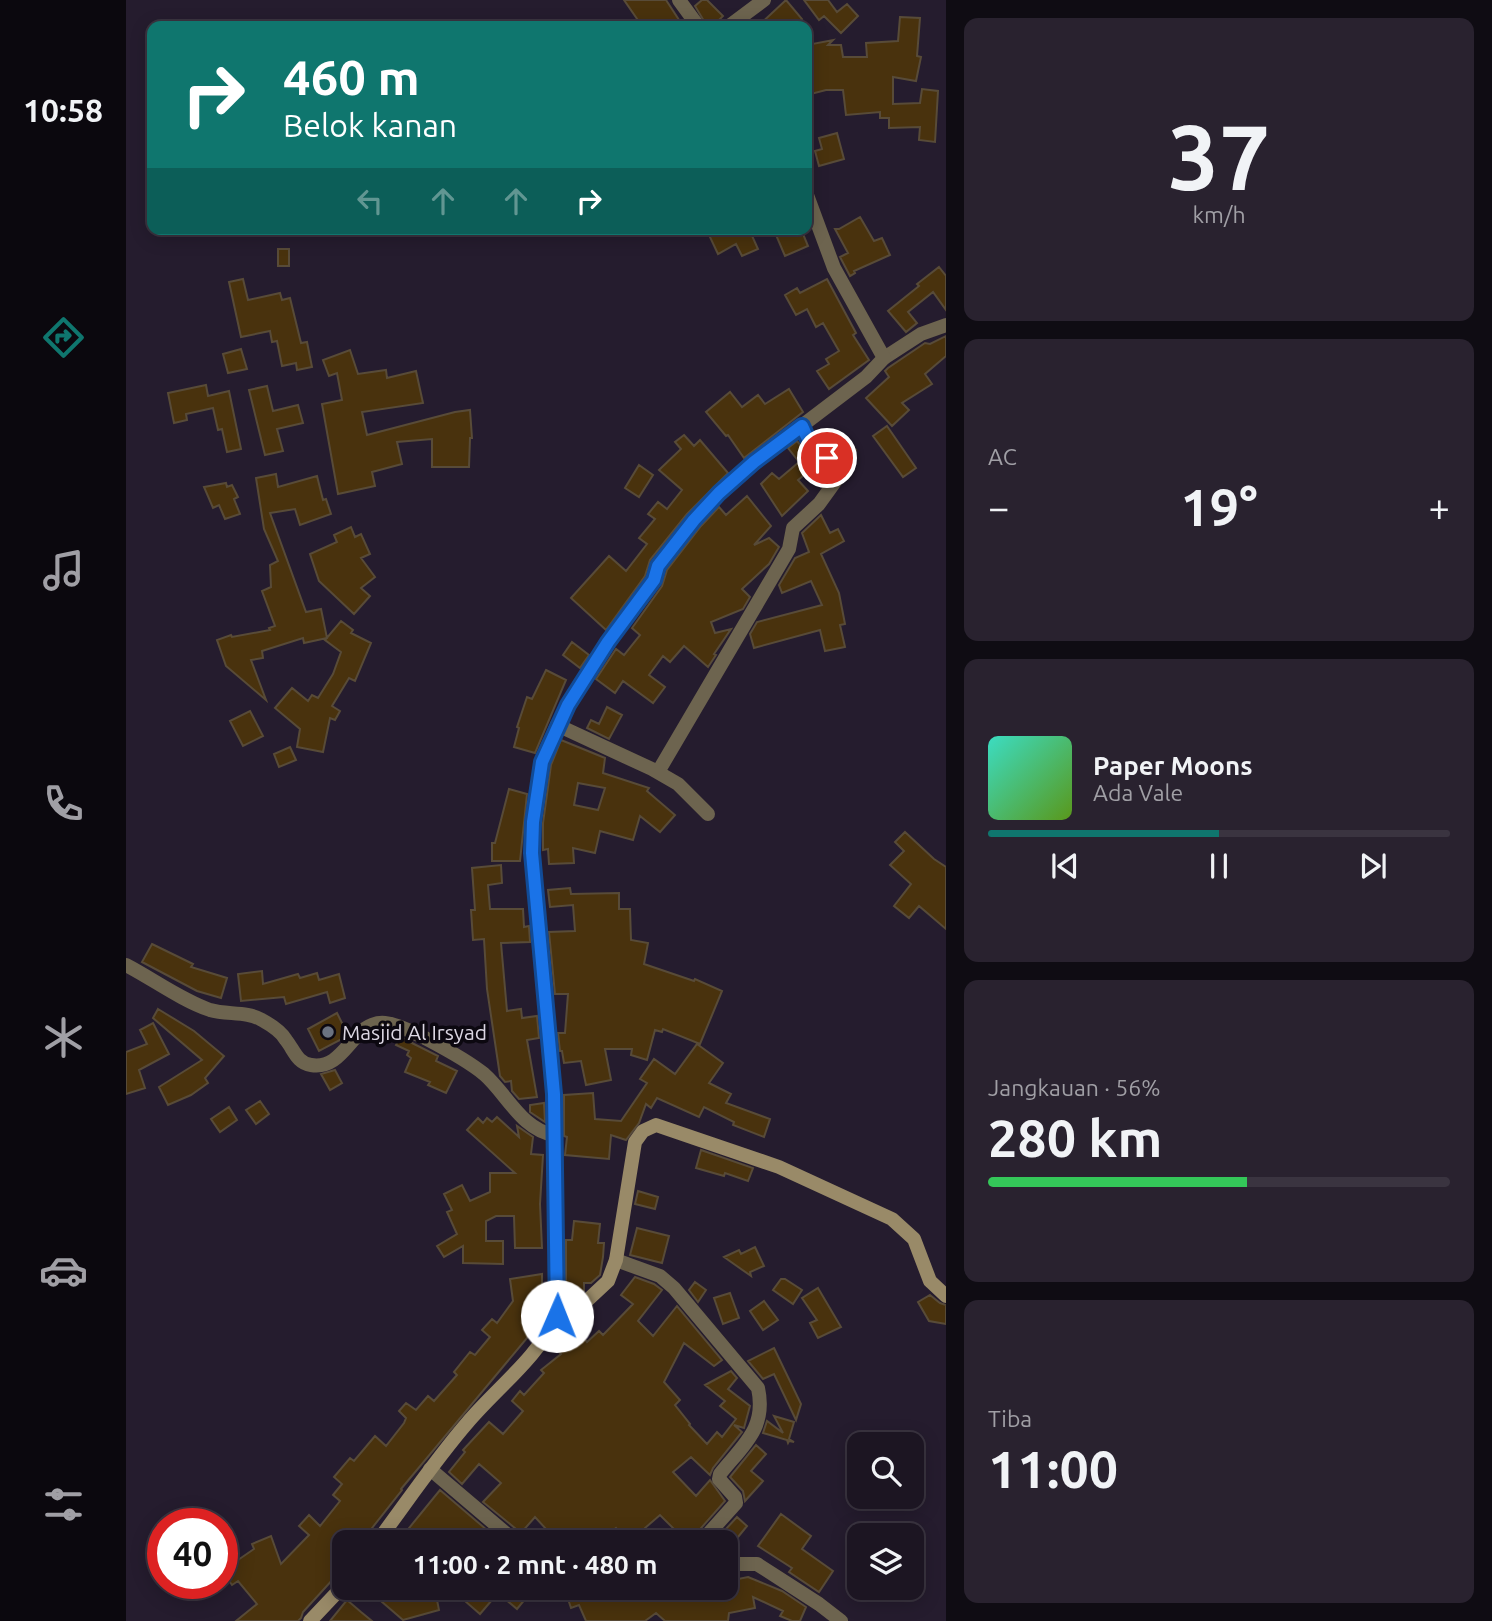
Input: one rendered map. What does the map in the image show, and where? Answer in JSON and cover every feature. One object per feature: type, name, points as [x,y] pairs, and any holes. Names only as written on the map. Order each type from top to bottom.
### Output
[{"type":"main road","points":[[386,1530],[430,1469],[484,1403],[531,1354],[551,1329],[557,1316],[578,1309],[608,1281],[616,1260],[635,1142],[643,1131],[656,1125],[779,1167],[892,1219],[914,1239],[930,1281],[946,1296]]},
{"type":"main road","points":[[310,1621],[332,1598]]},
{"type":"street","points":[[679,0],[694,21]]},
{"type":"street","points":[[736,21],[764,0]]},
{"type":"street","points":[[812,209],[834,268],[884,358]]},
{"type":"street","points":[[557,1316],[554,1094],[532,853],[533,822],[542,762],[557,725],[596,661],[654,580],[658,566],[681,535],[719,493],[754,462],[866,377],[884,358],[921,334],[946,325]]},
{"type":"street","points":[[658,772],[789,549],[793,528],[819,505],[837,479],[835,467],[807,437],[802,426]]},
{"type":"street","points":[[557,725],[658,772],[678,784],[708,814]]},
{"type":"street","points":[[126,965],[209,1009],[258,1018],[286,1039],[297,1058],[307,1065],[323,1066],[339,1057],[363,1030],[375,1024],[386,1023],[405,1030],[475,1067],[530,1124],[546,1134],[554,1135]]},
{"type":"street","points":[[616,1260],[660,1276],[674,1288],[758,1388],[760,1398],[753,1437],[720,1474],[719,1479],[735,1497],[736,1503],[712,1530]]},
{"type":"street","points":[[430,1469],[502,1530]]},
{"type":"street","points":[[738,1564],[757,1564],[841,1621]]},
{"type":"building","points":[[624,0],[666,0],[680,21],[639,21]]},
{"type":"building","points":[[702,0],[707,0],[723,16],[718,21],[704,21],[695,6]]},
{"type":"building","points":[[786,0],[802,19],[799,21],[763,21]]},
{"type":"building","points":[[804,0],[828,0],[837,12],[847,4],[858,16],[841,33],[824,16],[819,20]]},
{"type":"building","points":[[900,17],[920,18],[917,56],[921,57],[916,81],[893,77],[893,104],[920,103],[922,89],[938,91],[935,142],[919,140],[920,127],[889,128],[889,118],[880,118],[880,112],[846,115],[843,90],[812,94],[812,44],[833,40],[828,45],[841,45],[843,57],[867,57],[866,43],[898,41]]},
{"type":"building","points":[[837,133],[844,159],[819,166],[815,151],[822,149],[819,138]]},
{"type":"building","points":[[860,217],[874,241],[882,238],[890,255],[854,271],[850,276],[840,257],[848,253],[835,229]]},
{"type":"building","points":[[709,235],[752,235],[758,249],[742,256],[736,244],[718,254]]},
{"type":"building","points":[[776,235],[803,235],[808,246],[785,256]]},
{"type":"building","points":[[278,249],[289,249],[289,266],[278,266]]},
{"type":"building","points":[[939,267],[946,276],[946,310],[933,292],[908,312],[917,323],[906,332],[888,311]]},
{"type":"building","points":[[243,279],[248,300],[280,293],[282,300],[290,298],[301,343],[307,342],[312,367],[297,370],[296,363],[282,366],[277,341],[272,342],[270,331],[241,337],[229,282]]},
{"type":"building","points":[[827,279],[856,333],[853,335],[869,360],[829,389],[817,371],[829,364],[826,359],[839,351],[823,323],[816,327],[807,309],[796,315],[785,295],[797,288],[800,293]]},
{"type":"building","points":[[946,336],[946,356],[925,374],[932,384],[902,403],[909,410],[892,426],[866,398],[889,377],[885,371],[888,368],[925,343],[930,344]]},
{"type":"building","points":[[241,349],[247,369],[228,373],[223,354]]},
{"type":"building","points":[[350,350],[358,374],[386,370],[387,378],[416,371],[423,403],[362,412],[367,435],[470,410],[472,438],[469,467],[432,467],[432,439],[397,442],[402,464],[372,472],[375,486],[338,494],[322,404],[342,400],[337,373],[329,376],[323,360]]},
{"type":"building","points":[[206,385],[208,396],[229,391],[241,449],[227,452],[222,429],[218,430],[213,408],[186,414],[187,420],[174,423],[168,393]]},
{"type":"building","points":[[267,386],[273,411],[298,405],[303,423],[277,429],[283,451],[265,455],[249,390]]},
{"type":"building","points":[[789,389],[803,412],[744,458],[728,435],[726,436],[706,412],[730,392],[742,407],[758,395],[765,404]]},
{"type":"building","points":[[887,426],[916,468],[903,477],[873,436]]},
{"type":"building","points":[[827,431],[840,443],[844,438],[856,450],[842,464],[821,437]]},
{"type":"building","points":[[684,435],[694,446],[700,440],[728,473],[687,514],[650,560],[645,576],[606,630],[571,598],[609,556],[626,571],[647,544],[639,538],[655,519],[648,514],[658,502],[667,509],[682,490],[659,470],[681,449],[675,442]]},
{"type":"building","points":[[797,441],[811,458],[805,462],[809,471],[798,480],[808,491],[782,516],[761,484],[772,473],[779,479],[799,462],[788,448]]},
{"type":"building","points":[[639,465],[653,475],[639,497],[625,488]]},
{"type":"building","points":[[276,474],[278,487],[317,476],[323,500],[326,499],[331,514],[300,525],[295,509],[270,513],[306,612],[321,609],[327,638],[304,643],[303,638],[262,651],[263,658],[251,660],[266,700],[226,666],[217,640],[231,635],[232,637],[270,630],[269,628],[275,626],[262,591],[271,587],[270,565],[278,561],[264,529],[256,478]]},
{"type":"building","points":[[226,483],[227,487],[232,485],[238,497],[234,499],[240,514],[225,519],[219,505],[213,508],[204,487]]},
{"type":"building","points":[[747,496],[771,526],[754,545],[769,538],[779,547],[769,564],[742,589],[750,597],[743,609],[711,622],[715,633],[731,629],[708,667],[684,646],[670,662],[663,656],[649,675],[665,687],[653,703],[623,681],[615,693],[596,679],[616,649],[624,655],[640,635],[632,628],[662,586],[667,570],[701,526],[719,507],[726,515]]},
{"type":"building","points":[[821,515],[830,533],[838,529],[844,541],[821,554],[839,593],[845,624],[840,625],[845,647],[825,651],[820,630],[754,648],[750,634],[757,622],[822,605],[811,581],[782,593],[779,585],[795,558],[809,552],[802,533]]},
{"type":"building","points":[[351,527],[355,537],[361,534],[370,554],[361,558],[375,577],[361,588],[370,596],[354,614],[319,581],[310,554],[337,542],[334,535]]},
{"type":"building","points":[[341,621],[353,630],[351,633],[371,643],[355,681],[349,678],[332,706],[340,711],[335,720],[330,718],[323,752],[297,747],[300,729],[275,708],[292,688],[308,701],[312,695],[318,698],[333,674],[341,652],[325,640]]},
{"type":"building","points":[[572,642],[589,655],[580,668],[563,655]]},
{"type":"building","points":[[546,670],[566,680],[535,753],[514,747],[519,728],[517,727],[527,697],[532,699]]},
{"type":"building","points":[[607,707],[622,715],[609,739],[587,728],[591,720],[599,724]]},
{"type":"building","points":[[250,711],[263,736],[243,746],[230,721]]},
{"type":"building","points":[[561,740],[605,758],[603,773],[649,788],[647,791],[675,815],[660,832],[640,816],[633,840],[600,831],[595,853],[573,848],[574,863],[549,864],[548,849],[543,850],[543,823],[551,765]],"holes":[[[578,783],[605,788],[598,810],[574,805]]]},
{"type":"building","points":[[290,747],[296,760],[279,767],[274,754]]},
{"type":"building","points":[[509,789],[527,794],[520,861],[492,861],[492,843],[495,843]]},
{"type":"building","points":[[905,832],[946,867],[946,929],[919,906],[909,918],[894,906],[911,884],[890,865],[904,851],[895,842]]},
{"type":"building","points":[[501,865],[502,883],[488,885],[490,909],[523,909],[524,927],[529,926],[530,942],[501,943],[507,1011],[521,1009],[522,1018],[537,1016],[539,1038],[527,1040],[537,1097],[519,1099],[512,1091],[511,1081],[505,1082],[500,1076],[487,989],[484,939],[473,940],[471,910],[475,910],[472,868]]},
{"type":"building","points":[[570,888],[571,894],[619,893],[619,909],[630,909],[631,940],[648,943],[644,964],[694,981],[695,979],[722,991],[700,1044],[663,1029],[662,1032],[655,1030],[647,1060],[631,1055],[632,1049],[605,1049],[611,1080],[586,1085],[581,1061],[564,1063],[558,1033],[565,1033],[568,994],[555,994],[549,932],[575,931],[573,905],[550,907],[548,890]]},
{"type":"building","points":[[152,944],[193,964],[191,967],[227,978],[221,998],[197,991],[142,962]]},
{"type":"building","points":[[262,971],[263,984],[298,974],[300,978],[317,973],[319,980],[339,974],[345,998],[330,1003],[327,992],[286,1004],[284,997],[241,1001],[238,974]]},
{"type":"building","points":[[158,1009],[194,1031],[224,1056],[205,1078],[208,1083],[191,1095],[168,1105],[159,1087],[202,1060],[153,1018]]},
{"type":"building","name":"Masjid Al Irsyad","points":[[337,1013],[347,1033],[340,1040],[319,1051],[308,1029]]},
{"type":"building","points":[[153,1023],[169,1054],[139,1070],[145,1088],[126,1094],[126,1052],[147,1044],[140,1030]]},
{"type":"building","points":[[400,1037],[438,1056],[436,1061],[457,1071],[446,1093],[428,1085],[430,1082],[405,1072],[411,1058],[407,1055],[409,1051],[396,1045]]},
{"type":"building","points":[[697,1044],[723,1063],[709,1083],[731,1094],[726,1103],[770,1119],[764,1137],[733,1125],[734,1122],[704,1107],[699,1117],[657,1098],[651,1108],[646,1104],[639,1123],[626,1140],[611,1135],[609,1159],[565,1155],[567,1137],[564,1136],[564,1095],[593,1093],[595,1119],[621,1121],[647,1083],[640,1079],[654,1059],[675,1074]]},
{"type":"building","points":[[335,1070],[342,1083],[330,1090],[321,1074]]},
{"type":"building","points":[[260,1101],[269,1114],[256,1124],[246,1110]]},
{"type":"building","points":[[544,1103],[545,1122],[530,1112],[530,1105]]},
{"type":"building","points":[[229,1107],[237,1120],[220,1132],[211,1119]]},
{"type":"building","points":[[497,1117],[519,1137],[517,1126],[533,1137],[531,1154],[543,1155],[540,1204],[542,1248],[515,1248],[514,1216],[496,1216],[486,1221],[486,1241],[503,1241],[503,1264],[463,1263],[463,1246],[444,1257],[437,1246],[457,1234],[447,1212],[452,1210],[444,1194],[462,1185],[470,1201],[490,1192],[490,1173],[515,1173],[467,1130],[478,1118],[483,1123],[487,1118],[492,1122]]},
{"type":"building","points":[[701,1150],[753,1168],[748,1181],[725,1173],[724,1176],[696,1168]]},
{"type":"building","points":[[638,1191],[658,1197],[655,1209],[635,1204]]},
{"type":"building","points":[[574,1221],[600,1224],[598,1243],[604,1243],[603,1257],[600,1275],[591,1283],[584,1283],[584,1291],[573,1301],[566,1302],[566,1240],[572,1240]]},
{"type":"building","points":[[637,1228],[669,1236],[662,1263],[630,1255]]},
{"type":"building","points":[[755,1247],[764,1266],[750,1272],[751,1276],[724,1257],[739,1250],[741,1254]]},
{"type":"building","points":[[542,1274],[542,1314],[530,1331],[532,1332],[401,1489],[370,1530],[332,1530],[332,1580],[298,1621],[236,1621],[257,1604],[238,1581],[238,1560],[254,1549],[252,1544],[271,1536],[281,1564],[309,1535],[299,1526],[309,1515],[320,1526],[340,1501],[333,1495],[342,1484],[334,1477],[350,1458],[354,1461],[375,1436],[386,1446],[404,1423],[406,1418],[399,1411],[406,1403],[416,1410],[428,1396],[434,1401],[457,1375],[454,1372],[470,1352],[475,1355],[490,1337],[482,1330],[492,1319],[497,1323],[513,1301],[510,1279]]},
{"type":"building","points":[[635,1277],[654,1284],[662,1290],[638,1321],[653,1336],[677,1306],[722,1360],[714,1366],[684,1343],[664,1382],[680,1400],[675,1405],[707,1444],[717,1432],[722,1437],[736,1419],[720,1406],[725,1401],[705,1385],[731,1371],[737,1378],[728,1389],[750,1406],[744,1428],[734,1425],[742,1432],[710,1475],[691,1457],[673,1472],[696,1496],[710,1480],[725,1501],[699,1530],[675,1530],[660,1515],[646,1530],[547,1530],[535,1517],[524,1530],[517,1530],[483,1502],[501,1483],[479,1464],[462,1484],[449,1472],[465,1452],[463,1450],[489,1422],[503,1434],[523,1411],[512,1401],[520,1391],[524,1395],[544,1373],[541,1370],[561,1354],[552,1343],[572,1325],[587,1342],[599,1331],[603,1335],[633,1304],[621,1295]]},
{"type":"building","points":[[781,1279],[802,1290],[793,1304],[773,1290]]},
{"type":"building","points":[[695,1282],[706,1290],[698,1302],[689,1290]]},
{"type":"building","points":[[818,1288],[841,1327],[818,1338],[810,1323],[817,1320],[802,1298]]},
{"type":"building","points":[[730,1293],[739,1318],[723,1324],[714,1298]]},
{"type":"building","points":[[930,1295],[946,1305],[946,1324],[929,1321],[918,1302]]},
{"type":"building","points":[[764,1301],[778,1320],[763,1330],[750,1311]]},
{"type":"building","points":[[774,1348],[801,1404],[796,1420],[774,1374],[763,1379],[748,1361]]},
{"type":"building","points":[[774,1416],[794,1422],[789,1439],[794,1442],[788,1443],[787,1440],[763,1433],[767,1421],[783,1433]]},
{"type":"building","points":[[756,1445],[766,1454],[751,1471],[763,1481],[745,1501],[743,1491],[730,1477]]},
{"type":"building","points":[[440,1490],[487,1530],[407,1530]]},
{"type":"building","points":[[781,1514],[811,1536],[802,1549],[833,1571],[819,1592],[789,1572],[792,1568],[758,1546]]},
{"type":"building","points":[[737,1517],[747,1526],[738,1537],[738,1530],[725,1530]]},
{"type":"building","points":[[748,1577],[782,1591],[806,1607],[800,1621],[780,1616],[783,1611],[753,1597],[755,1608],[729,1613],[728,1621],[665,1621],[656,1613],[645,1621],[586,1621],[579,1605],[571,1608],[568,1600],[738,1600],[738,1579]]},
{"type":"building","points":[[347,1600],[372,1621],[330,1621]]},
{"type":"building","points":[[437,1600],[439,1610],[403,1620],[381,1601]]},
{"type":"building","points":[[464,1600],[492,1600],[480,1614]]},
{"type":"building","points":[[506,1600],[524,1600],[517,1609]]},
{"type":"place","name":"Masjid Al Irsyad","points":[[328,1032]]},
{"type":"route","points":[[557,1316],[554,1094],[532,853],[533,822],[542,762],[568,705],[608,642],[654,580],[658,566],[719,493],[754,462],[802,426],[807,437],[827,458]]}]
